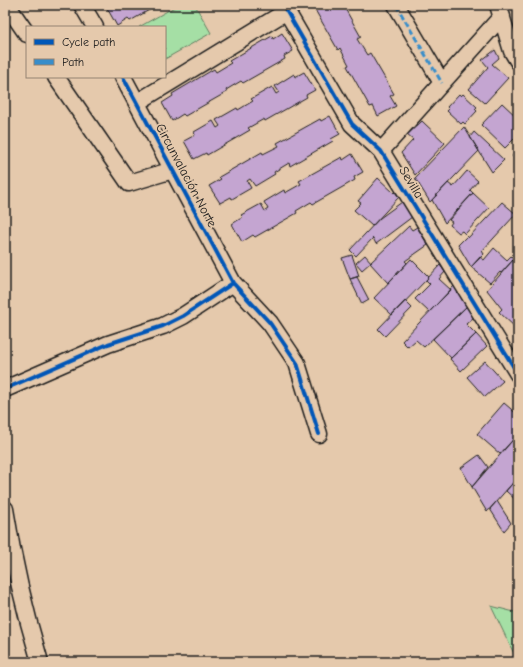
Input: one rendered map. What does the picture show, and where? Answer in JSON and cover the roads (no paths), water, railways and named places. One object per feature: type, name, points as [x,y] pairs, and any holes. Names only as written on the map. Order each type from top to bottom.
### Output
[{"type":"street","points":[[7,5],[26,33]]},
{"type":"street","points":[[82,5],[94,26]]},
{"type":"street","points":[[396,5],[442,83]]},
{"type":"street","points":[[138,102],[285,8]]},
{"type":"street","name":"Sevilla","points":[[285,8],[352,124],[381,151],[515,363]]},
{"type":"street","points":[[381,151],[442,83],[500,10]]},
{"type":"street","points":[[500,10],[512,51],[518,61]]},
{"type":"street","points":[[57,78],[129,184],[173,170]]},
{"type":"street","name":"Circunvalación Norte","points":[[124,78],[138,102],[233,283],[270,323],[297,363],[319,434]]},
{"type":"street","points":[[5,389],[108,344],[163,326],[183,316],[233,283]]},
{"type":"street","points":[[5,509],[28,622],[40,662]]}]
